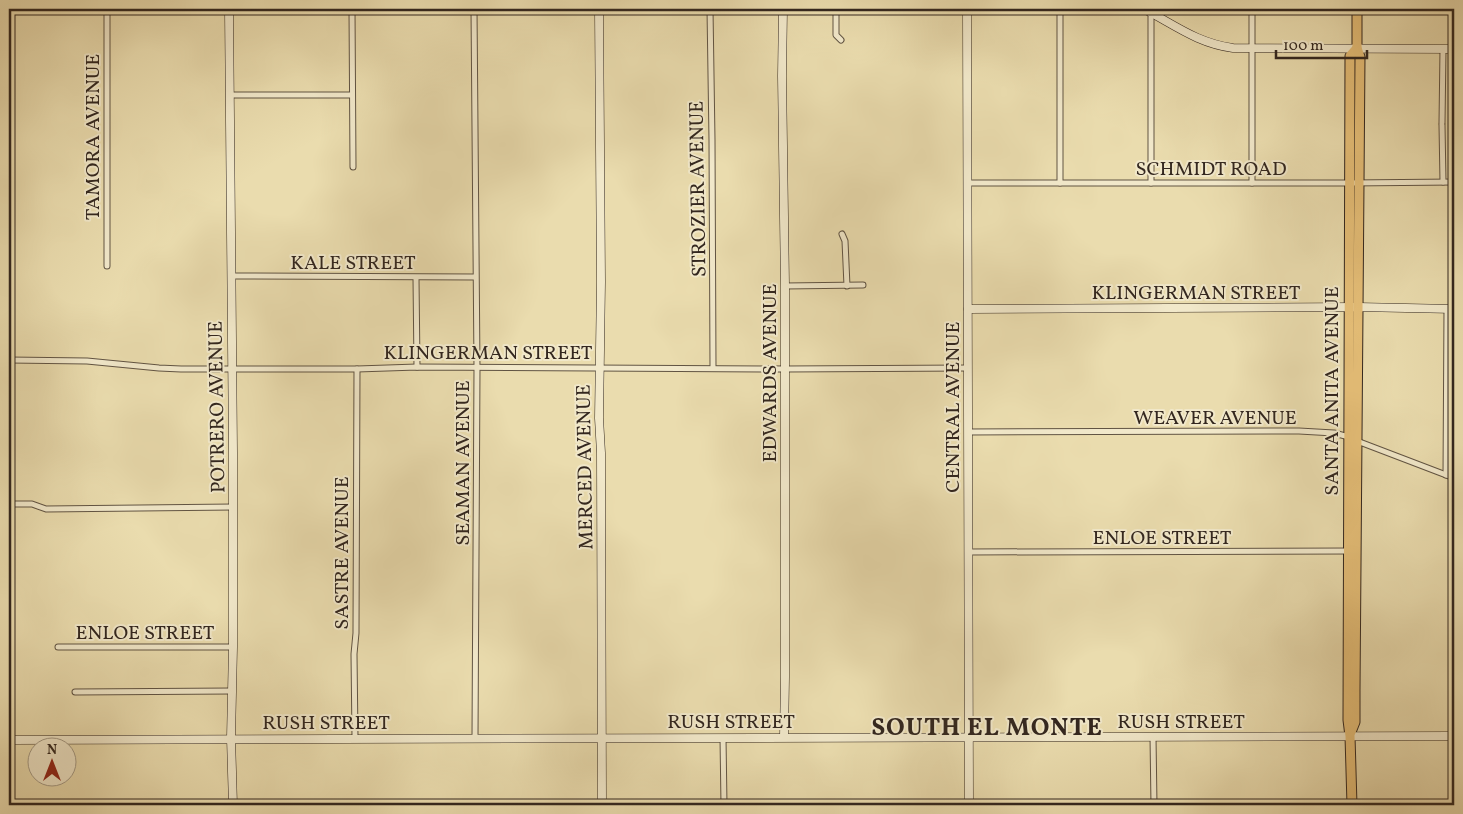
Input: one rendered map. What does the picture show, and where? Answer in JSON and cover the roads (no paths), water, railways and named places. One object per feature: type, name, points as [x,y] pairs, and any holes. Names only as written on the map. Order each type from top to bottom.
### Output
[{"type":"main road","name":"SANTA ANITA AVENUE","points":[[1352,805],[1348,720],[1352,551],[1354,183],[1350,56],[1357,48],[1357,9]]},
{"type":"street","name":"TAMORA AVENUE","points":[[106,9],[107,266]]},
{"type":"street","name":"POTRERO AVENUE","points":[[230,9],[233,507],[231,738],[233,805]]},
{"type":"street","points":[[352,9],[352,167]]},
{"type":"street","name":"SEAMAN AVENUE","points":[[474,9],[477,368],[476,738]]},
{"type":"street","name":"MERCED AVENUE","points":[[599,9],[602,805]]},
{"type":"street","name":"STROZIER AVENUE","points":[[710,9],[713,368]]},
{"type":"street","name":"EDWARDS AVENUE","points":[[783,9],[782,85],[785,286],[784,737]]},
{"type":"street","points":[[836,9],[836,35],[841,40]]},
{"type":"street","name":"CENTRAL AVENUE","points":[[967,9],[969,805]]},
{"type":"street","points":[[1060,9],[1060,183]]},
{"type":"street","points":[[1252,9],[1252,183]]},
{"type":"street","points":[[1149,10],[1203,41],[1217,46],[1233,48],[1454,49]]},
{"type":"street","points":[[1149,10],[1152,183]]},
{"type":"street","points":[[1443,49],[1443,182]]},
{"type":"street","points":[[230,95],[352,95]]},
{"type":"street","name":"SCHMIDT ROAD","points":[[967,183],[1454,182]]},
{"type":"street","points":[[842,234],[845,241],[848,286]]},
{"type":"street","name":"KALE STREET","points":[[231,276],[475,277]]},
{"type":"street","points":[[416,278],[417,367]]},
{"type":"street","points":[[785,286],[863,285]]},
{"type":"street","name":"KLINGERMAN STREET","points":[[968,308],[1451,309]]},
{"type":"street","points":[[1446,475],[1451,309]]},
{"type":"street","name":"KLINGERMAN STREET","points":[[9,360],[86,361],[159,368],[232,369],[417,367],[968,368]]},
{"type":"street","name":"SASTRE AVENUE","points":[[355,738],[357,369]]},
{"type":"street","name":"WEAVER AVENUE","points":[[968,432],[1303,431],[1334,433],[1454,478]]},
{"type":"street","points":[[9,504],[32,504],[46,509],[233,507]]},
{"type":"street","name":"ENLOE STREET","points":[[969,552],[1352,551]]},
{"type":"street","name":"ENLOE STREET","points":[[58,647],[233,646]]},
{"type":"street","points":[[75,692],[232,691]]},
{"type":"street","name":"RUSH STREET","points":[[9,740],[1454,736]]},
{"type":"street","points":[[1153,737],[1154,805]]},
{"type":"street","points":[[723,738],[724,805]]},
{"type":"district","name":"SOUTH EL MONTE","points":[[987,726]]}]
